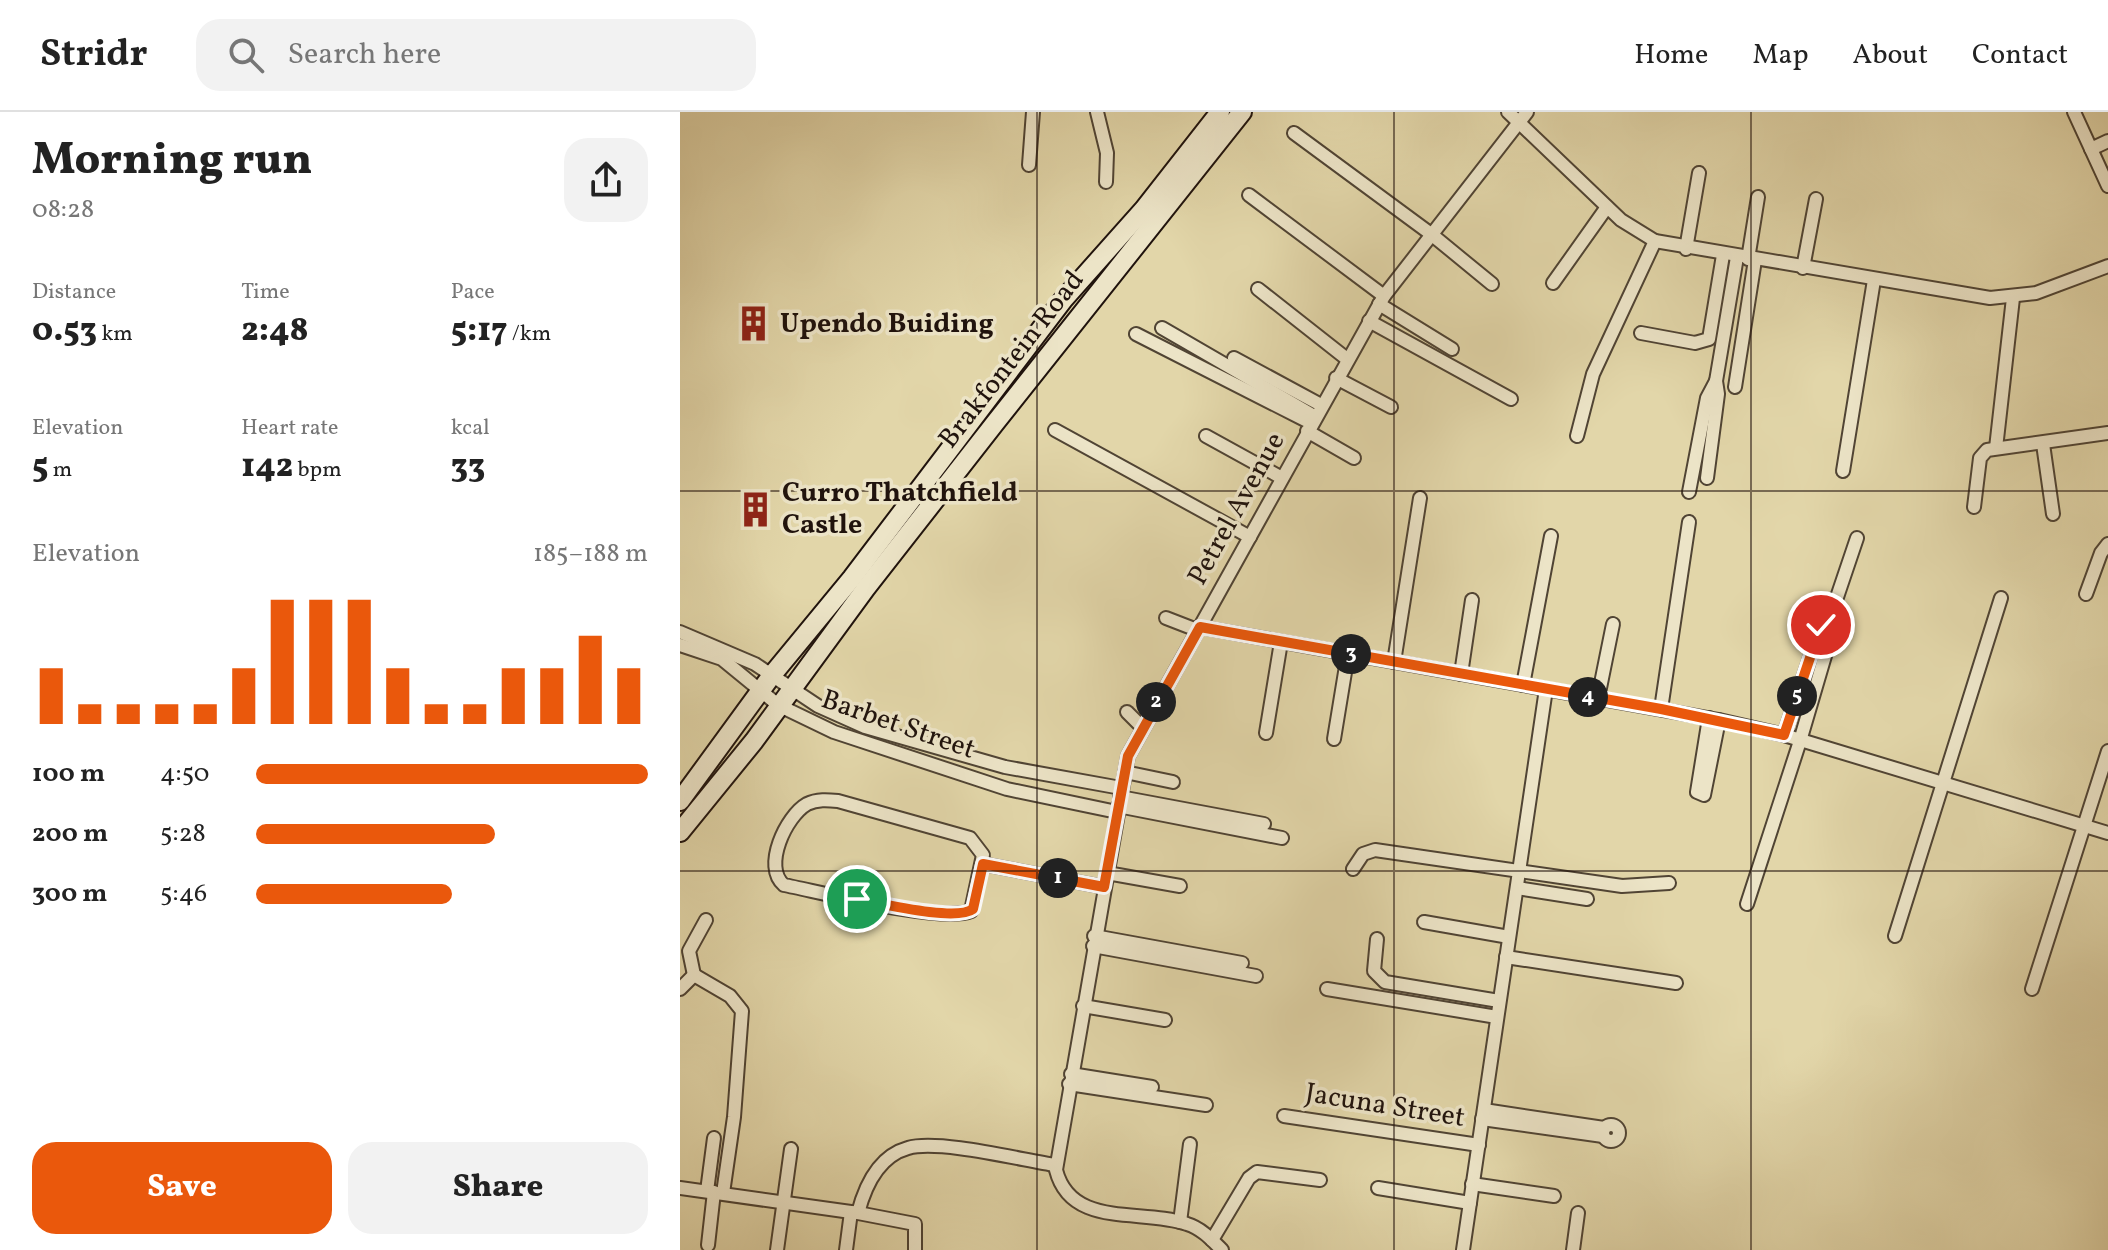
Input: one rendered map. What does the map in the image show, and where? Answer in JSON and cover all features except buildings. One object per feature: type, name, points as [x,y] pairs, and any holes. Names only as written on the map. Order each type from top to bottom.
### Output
[{"type":"street","points":[[1029,165],[1033,112]]},
{"type":"street","points":[[1097,112],[1106,145],[1106,182]]},
{"type":"street","name":"Brakfontein Road","points":[[680,801],[766,683],[862,565],[1063,300],[1144,209],[1220,112]]},
{"type":"street","name":"Brakfontein Road","points":[[680,832],[716,790],[995,423],[1242,112]]},
{"type":"street","points":[[1508,112],[1524,117],[1621,220],[1655,241],[1686,249],[1958,294],[2013,298],[2108,266]]},
{"type":"street","points":[[2074,112],[2108,186]]},
{"type":"street","name":"Petrel Avenue","points":[[1055,1165],[1119,801],[1125,772],[1142,727],[1381,300],[1524,117]]},
{"type":"street","points":[[1294,133],[1431,234],[1492,284]]},
{"type":"street","points":[[2091,149],[2108,141]]},
{"type":"street","points":[[1686,249],[1699,173]]},
{"type":"street","points":[[1249,195],[1381,300],[1452,349]]},
{"type":"street","points":[[1689,492],[1707,398],[1716,381],[1747,259],[1758,197]]},
{"type":"street","points":[[1803,268],[1816,199]]},
{"type":"street","points":[[1553,283],[1607,207]]},
{"type":"street","points":[[1577,436],[1593,374],[1655,241]]},
{"type":"street","points":[[1641,333],[1695,343],[1709,339],[1723,255]]},
{"type":"street","points":[[1735,387],[1747,259]]},
{"type":"street","points":[[1843,471],[1874,280]]},
{"type":"street","points":[[1258,289],[1347,359]]},
{"type":"street","points":[[1996,448],[2013,298]]},
{"type":"street","points":[[1369,321],[1511,399]]},
{"type":"street","points":[[1162,328],[1313,419]]},
{"type":"street","points":[[1136,334],[1313,419]]},
{"type":"street","points":[[1234,358],[1313,419],[1354,458]]},
{"type":"street","points":[[1336,378],[1391,407]]},
{"type":"street","points":[[1707,478],[1718,394],[1716,381]]},
{"type":"street","points":[[1055,430],[1250,537]]},
{"type":"street","points":[[1974,507],[1980,458],[1996,448],[2108,433]]},
{"type":"street","points":[[1206,436],[1282,478]]},
{"type":"street","points":[[2043,444],[2053,514]]},
{"type":"street","points":[[1394,662],[1420,498]]},
{"type":"street","points":[[1661,709],[1689,522]]},
{"type":"street","points":[[1523,685],[1551,536]]},
{"type":"street","points":[[1747,904],[1800,741],[1832,632],[1832,612],[1857,538]]},
{"type":"street","points":[[2086,594],[2101,553],[2108,544]]},
{"type":"street","points":[[1895,936],[2001,598]]},
{"type":"street","points":[[1461,674],[1472,600]]},
{"type":"street","points":[[1784,735],[1821,625],[1832,612]]},
{"type":"street","points":[[1166,618],[1198,629],[1714,719],[1784,735],[2108,833]]},
{"type":"street","points":[[1598,698],[1613,624]]},
{"type":"street","name":"Barbet Street","points":[[680,632],[738,656],[766,683],[778,705],[841,735],[1017,791],[1119,801]]},
{"type":"street","points":[[1266,733],[1281,642]]},
{"type":"street","name":"Barbet Street","points":[[680,645],[722,659],[766,683],[790,690],[836,716],[865,727],[1023,770],[1119,801]]},
{"type":"street","points":[[1812,650],[1825,655]]},
{"type":"street","points":[[1334,739],[1348,654]]},
{"type":"street","name":"Jacuna Street","points":[[1463,1250],[1546,689]]},
{"type":"street","points":[[1798,691],[1813,696]]},
{"type":"street","points":[[1127,712],[1142,727]]},
{"type":"street","points":[[1708,756],[1714,719]]},
{"type":"street","points":[[2032,989],[2108,751]]},
{"type":"street","points":[[1017,791],[1023,770]]},
{"type":"street","points":[[1125,772],[1173,782]]},
{"type":"street","points":[[823,800],[838,801],[970,838],[983,855],[983,864],[973,909],[960,914],[784,885],[776,879],[773,864],[781,840],[802,807],[823,800]]},
{"type":"street","points":[[1119,801],[1264,824]]},
{"type":"street","points":[[1119,801],[1282,838]]},
{"type":"street","points":[[1353,869],[1363,854],[1375,850],[1622,886],[1644,888],[1669,883]]},
{"type":"street","points":[[983,864],[1104,887]]},
{"type":"street","points":[[1107,873],[1180,886]]},
{"type":"street","points":[[1517,888],[1587,899]]},
{"type":"street","points":[[706,920],[689,951],[694,975],[730,996],[742,1011],[734,1117],[714,1192]]},
{"type":"street","points":[[1424,922],[1509,937]]},
{"type":"street","points":[[1377,939],[1374,971],[1385,982],[1499,1001]]},
{"type":"street","points":[[1094,941],[1242,963]]},
{"type":"street","points":[[1094,941],[1256,976]]},
{"type":"street","points":[[1506,957],[1676,983]]},
{"type":"street","points":[[680,989],[694,975]]},
{"type":"street","points":[[1327,989],[1497,1017]]},
{"type":"street","points":[[1083,1006],[1165,1020]]},
{"type":"street","points":[[1070,1079],[1152,1087]]},
{"type":"street","points":[[1070,1079],[1206,1105]]},
{"type":"street","points":[[1483,1114],[1604,1132]]},
{"type":"street","name":"Jacuna Street","points":[[1284,1116],[1479,1145]]},
{"type":"street","points":[[708,1245],[714,1192],[714,1138]]},
{"type":"street","points":[[1180,1222],[1190,1144]]},
{"type":"street","points":[[846,1250],[854,1212],[871,1176],[907,1148],[937,1147],[1055,1165],[1064,1188],[1087,1209],[1180,1222],[1212,1240],[1222,1250]]},
{"type":"street","points":[[777,1250],[791,1149]]},
{"type":"street","points":[[1212,1240],[1249,1178],[1257,1172],[1320,1180]]},
{"type":"street","points":[[1472,1184],[1554,1196]]},
{"type":"street","points":[[680,1188],[854,1212],[915,1224],[915,1250]]},
{"type":"street","points":[[1378,1188],[1470,1203]]},
{"type":"street","points":[[1573,1250],[1578,1213]]},
{"type":"place","name":"Upendo Buiding","points":[[754,324]]},
{"type":"place","name":"Curro Thatchfield Castle","points":[[756,509]]},
{"type":"route","points":[[857,899],[950,914],[968,913],[973,909],[983,864],[1104,887],[1128,756],[1200,627],[1661,709],[1784,735],[1821,625]]}]
